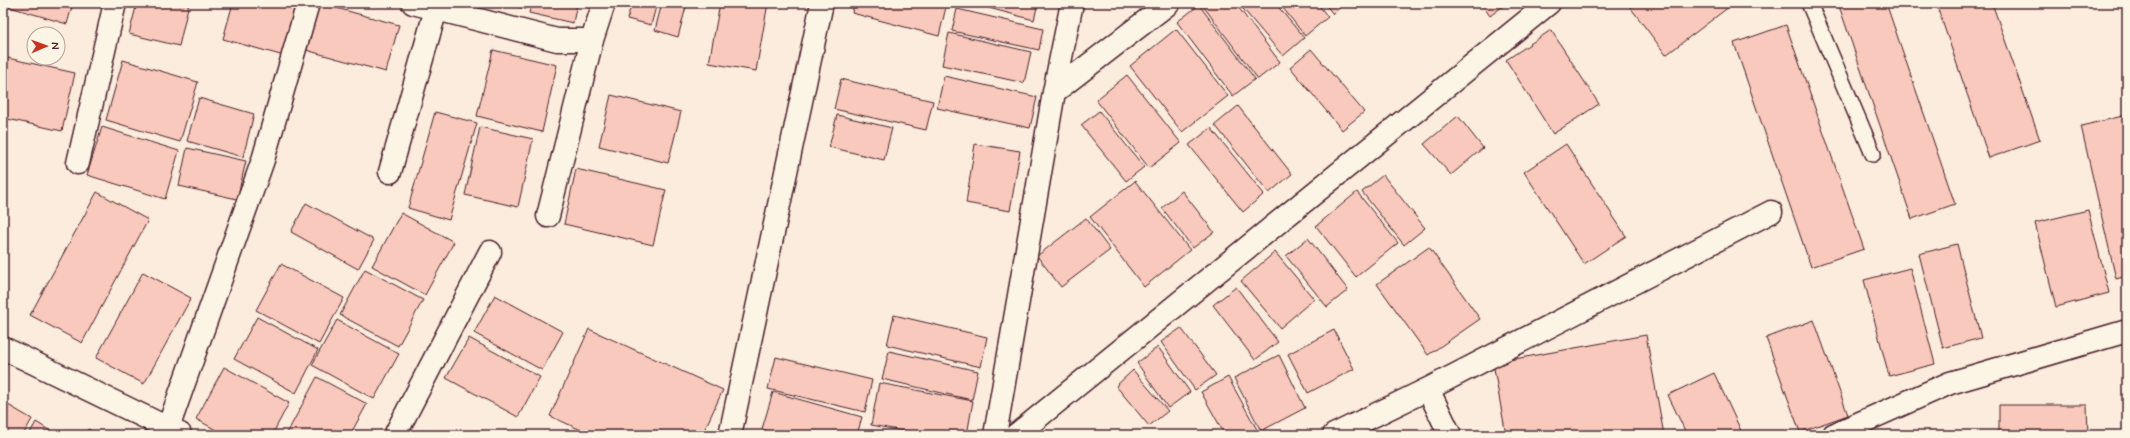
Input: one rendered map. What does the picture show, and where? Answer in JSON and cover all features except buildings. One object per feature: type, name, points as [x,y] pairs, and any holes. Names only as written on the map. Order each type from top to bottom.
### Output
[{"type":"street","points":[[78,163],[115,3]]},
{"type":"street","points":[[3,348],[174,431],[263,160],[308,3]]},
{"type":"street","points":[[413,3],[557,40],[592,40]]},
{"type":"street","points":[[548,216],[592,40],[604,3]]},
{"type":"street","points":[[730,435],[822,3]]},
{"type":"street","points":[[995,435],[1054,92],[1072,3]]},
{"type":"street","points":[[1054,92],[1169,3]]},
{"type":"street","points":[[1016,435],[1549,3]]},
{"type":"street","points":[[390,172],[436,9]]},
{"type":"street","points":[[1334,435],[1428,389],[1770,212]]},
{"type":"street","points":[[395,435],[490,252]]},
{"type":"street","points":[[1833,435],[1950,382],[2127,331]]},
{"type":"street","points":[[1428,389],[1450,435]]},
{"type":"lane","points":[[1809,3],[1873,154]]}]
